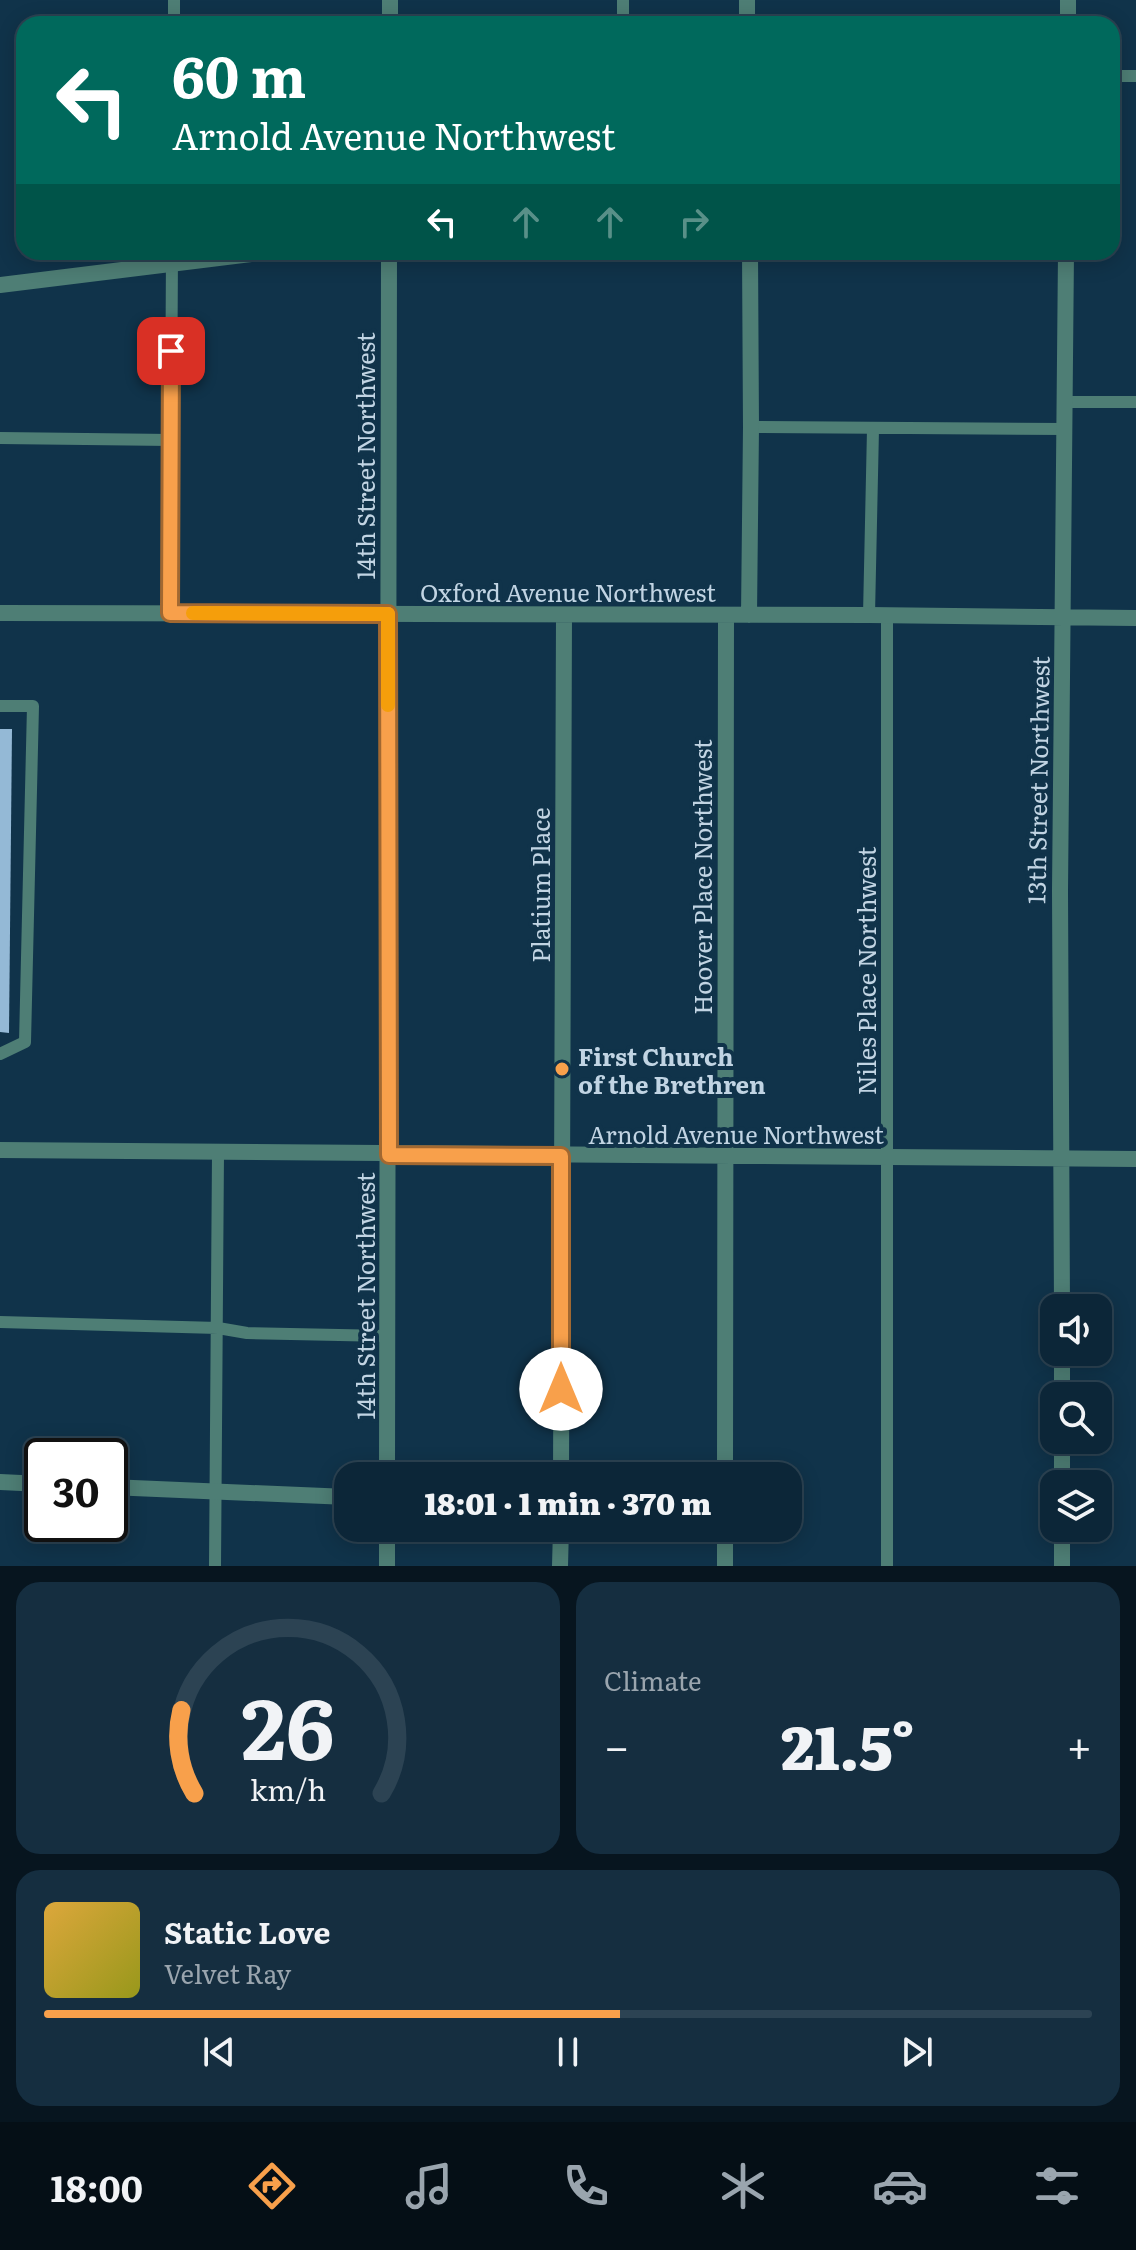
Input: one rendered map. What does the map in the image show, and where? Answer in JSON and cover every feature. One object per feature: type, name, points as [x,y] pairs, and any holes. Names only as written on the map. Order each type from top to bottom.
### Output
[{"type":"street","points":[[0,285],[154,260]]},
{"type":"street","name":"14th Street Northwest","points":[[387,1462],[389,260]]},
{"type":"street","points":[[749,615],[750,260]]},
{"type":"street","name":"13th Street Northwest","points":[[1062,1294],[1066,260]]},
{"type":"street","name":"Oxford Avenue Northwest","points":[[0,613],[1136,618]]},
{"type":"street","name":"Platium Place","points":[[561,1462],[564,615]]},
{"type":"street","name":"Hoover Place Northwest","points":[[725,1462],[726,615]]},
{"type":"street","name":"Arnold Avenue Northwest","points":[[0,1150],[1136,1159]]},
{"type":"street","points":[[0,1482],[24,1483]]},
{"type":"street","points":[[128,1488],[334,1496]]},
{"type":"street","points":[[387,1542],[387,1566]]},
{"type":"street","points":[[560,1566],[561,1542]]},
{"type":"street","points":[[725,1542],[725,1566]]},
{"type":"street","points":[[1062,1542],[1062,1566]]},
{"type":"lane","points":[[170,613],[172,260]]},
{"type":"lane","points":[[1066,402],[1136,402]]},
{"type":"lane","points":[[751,427],[1065,429]]},
{"type":"lane","points":[[869,615],[873,429]]},
{"type":"lane","points":[[0,438],[171,440]]},
{"type":"lane","name":"Niles Place Northwest","points":[[887,615],[887,1566]]},
{"type":"lane","points":[[0,706],[33,706],[25,1042],[0,1054]]},
{"type":"lane","points":[[215,1566],[218,1153]]},
{"type":"lane","points":[[0,1322],[388,1336]]},
{"type":"building","points":[[0,729],[12,729],[9,1033],[0,1032]]},
{"type":"slow traffic","points":[[193,613],[388,614],[388,705]]},
{"type":"place","name":"First Church of the Brethren","points":[[562,1069]]},
{"type":"route","points":[[171,351],[170,613],[388,614],[389,1155],[561,1156],[561,1389]]}]
